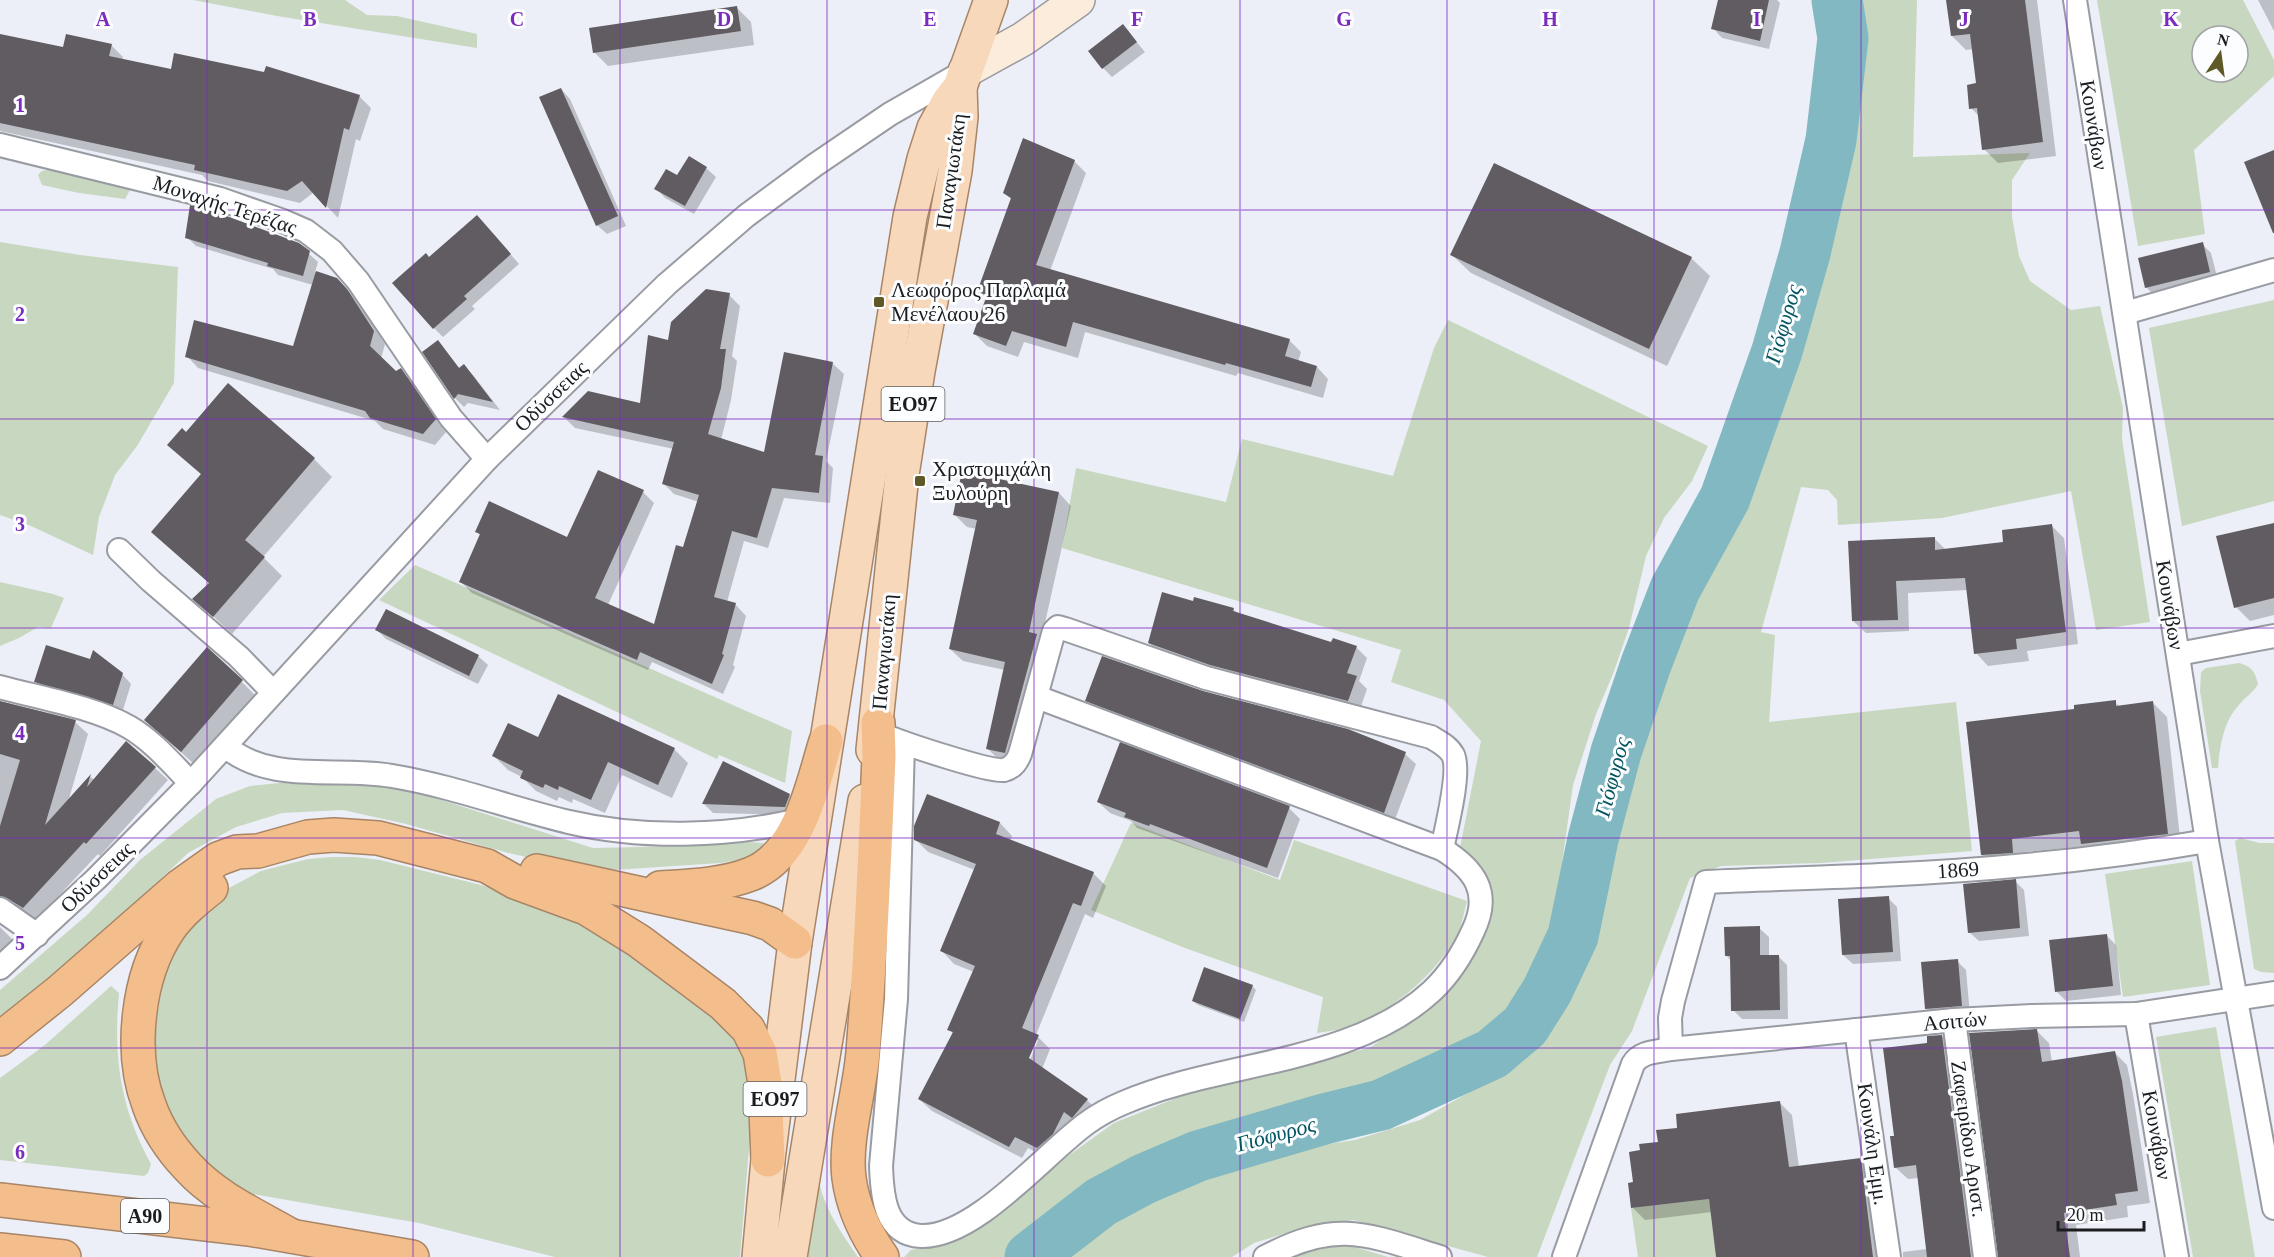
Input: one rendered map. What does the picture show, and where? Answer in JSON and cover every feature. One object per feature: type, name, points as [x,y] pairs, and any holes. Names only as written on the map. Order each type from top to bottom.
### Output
[{"type":"highway","points":[[882,1257],[859,1217],[853,1196],[849,1148],[862,1062],[867,1009],[873,887],[886,733]]},
{"type":"highway","points":[[630,891],[710,884],[753,873],[767,865],[784,849],[799,820],[826,741]]},
{"type":"highway","points":[[0,1039],[60,991],[194,875],[229,854],[258,851],[308,837],[346,835],[400,843],[487,866],[525,868],[764,922],[795,942]]},
{"type":"highway","points":[[258,851],[248,864],[211,888],[186,909],[170,928],[157,950],[148,974],[140,1012],[140,1069],[148,1105],[162,1135],[187,1167],[210,1188],[290,1235]]},
{"type":"highway","points":[[487,866],[515,882],[572,902],[605,919],[683,973],[735,1015],[748,1029],[755,1042],[764,1070],[768,1160]]},
{"type":"highway","name":"Α90","points":[[0,1200],[290,1235],[412,1257]]},
{"type":"highway","points":[[0,1250],[64,1257]]},
{"type":"main road","name":"ΕΟ97","points":[[962,79],[991,0]]},
{"type":"main road","name":"Παναγιωτάκη","points":[[838,971],[864,814],[886,733],[885,626],[902,475],[918,371],[955,171],[961,117],[962,79]]},
{"type":"main road","name":"Παναγιωτάκη","points":[[826,741],[910,217],[934,128],[962,79]]},
{"type":"main road","name":"ΕΟ97","points":[[759,1257],[768,1160],[795,942],[826,741]]},
{"type":"main road","points":[[795,942],[838,971]]},
{"type":"main road","name":"ΕΟ97","points":[[790,1257],[838,971]]},
{"type":"street","points":[[962,79],[1078,0]]},
{"type":"street","name":"Κουνάβων","points":[[2075,0],[2207,842],[2274,1208]]},
{"type":"street","name":"Οδύσσειας","points":[[0,968],[191,783],[487,459],[624,325],[746,216],[890,114],[962,79]]},
{"type":"street","name":"Μοναχής Τερέζας","points":[[0,145],[220,200],[273,217],[306,231],[332,251],[358,281],[446,412],[487,459]]},
{"type":"street","points":[[2125,313],[2274,270]]},
{"type":"street","points":[[119,550],[239,657],[273,692]]},
{"type":"street","points":[[1037,697],[1442,849],[1462,861],[1474,876],[1479,890],[1480,909],[1477,924],[1454,965],[1431,992],[1386,1022],[1330,1046],[1179,1084],[1123,1103],[1086,1124],[1021,1182],[986,1209],[951,1229],[934,1235],[919,1236],[901,1230],[890,1218],[882,1177],[896,999],[886,733],[985,767],[1002,770],[1014,765],[1020,754],[1054,631],[1058,627],[1206,678],[1431,737],[1444,744],[1453,755],[1455,766],[1442,849]]},
{"type":"street","points":[[2178,654],[2274,636]]},
{"type":"street","points":[[0,687],[107,717],[129,727],[154,747],[191,783]]},
{"type":"street","points":[[225,746],[237,756],[272,768],[292,771],[390,775],[568,822],[617,830],[674,833],[729,831],[799,820]]},
{"type":"street","name":"1869","points":[[1671,1049],[1670,1018],[1673,1001],[1706,882],[1878,876],[2022,865],[2137,853],[2207,842]]},
{"type":"street","points":[[0,909],[37,934]]},
{"type":"street","name":"Ασιτών","points":[[1564,1257],[1637,1057],[1671,1049],[1954,1020],[2136,1014],[2274,993]]},
{"type":"street","name":"Κουνάβων","points":[[2136,1014],[2177,1257]]},
{"type":"street","name":"Ζαφειρίδου Αριστ.","points":[[1954,1020],[1985,1257]]},
{"type":"street","name":"Κουνάλη Εμμ.","points":[[1856,1030],[1889,1257]]},
{"type":"street","points":[[1265,1257],[1304,1240],[1341,1233],[1370,1236],[1440,1257]]},
{"type":"green space","points":[[193,0],[345,0],[367,15],[397,16],[477,34],[477,48],[277,16]]},
{"type":"green space","points":[[1848,0],[1917,0],[1913,157],[2030,153],[2012,180],[2012,217],[2019,256],[2030,281],[2071,310],[2100,306],[2123,408],[2122,439],[2150,622],[2096,630],[2071,491],[1942,518],[1838,525],[1837,500],[1828,490],[1801,487],[1761,632],[1775,635],[1769,722],[1956,702],[1972,851],[1821,863],[1721,866],[1690,878],[1632,1031],[1610,1065],[1537,1257],[1488,1257],[1354,1220],[1309,1226],[1254,1243],[1232,1257],[1057,1257],[1121,1207],[1183,1177],[1280,1151],[1355,1140],[1420,1120],[1516,1066],[1556,1014],[1584,940],[1637,730],[1677,616],[1737,499],[1788,362],[1818,249],[1843,129],[1852,42]]},
{"type":"green space","points":[[2097,0],[2243,0],[2274,60],[2274,76],[2194,150],[2205,234],[2138,246]]},
{"type":"green space","points":[[54,169],[124,181],[130,190],[125,199],[42,185],[38,175],[42,171]]},
{"type":"green space","points":[[0,242],[178,267],[174,383],[137,446],[115,475],[99,517],[93,555],[31,526],[0,515]]},
{"type":"green space","points":[[2274,300],[2274,501],[2182,526],[2149,328]]},
{"type":"green space","points":[[1448,320],[1708,446],[1692,481],[1664,518],[1646,556],[1629,628],[1596,714],[1573,785],[1555,913],[1530,991],[1505,1021],[1462,1056],[1373,1096],[1253,1126],[1159,1153],[1090,1191],[1005,1257],[904,1257],[911,1250],[950,1242],[1003,1209],[1058,1163],[1114,1123],[1194,1091],[1287,1070],[1371,1047],[1445,995],[1470,960],[1492,919],[1492,888],[1482,867],[1460,848],[1481,741],[1444,700],[1391,682],[1401,650],[1062,548],[1076,468],[1226,502],[1242,439],[1393,476],[1434,348]]},
{"type":"green space","points":[[415,565],[792,731],[785,783],[719,755],[717,759],[379,600]]},
{"type":"green space","points":[[0,582],[64,598],[51,628],[38,627],[0,646]]},
{"type":"green space","points":[[2239,663],[2252,670],[2258,684],[2229,719],[2221,743],[2218,768],[2212,768],[2200,691],[2201,672],[2206,668]]},
{"type":"green space","points":[[311,780],[397,786],[593,848],[688,846],[733,841],[764,843],[757,853],[743,859],[720,863],[614,870],[555,864],[406,824],[343,810],[282,813],[236,827],[188,853],[71,964],[0,1020],[0,990],[87,915],[140,860],[216,799],[250,786]]},
{"type":"green space","points":[[1131,823],[1280,880],[1294,840],[1467,901],[1461,924],[1456,937],[1437,965],[1398,1000],[1353,1026],[1317,1033],[1323,997],[1185,948],[1091,910]]},
{"type":"green space","points":[[2240,838],[2260,843],[2274,843],[2274,973],[2254,969],[2235,841]]},
{"type":"green space","points":[[332,857],[380,860],[481,885],[531,900],[602,930],[726,1025],[751,1071],[751,1124],[740,1257],[555,1257],[419,1223],[252,1194],[217,1173],[189,1143],[169,1113],[153,1071],[157,1016],[165,976],[182,937],[225,890],[261,871],[308,859]]},
{"type":"green space","points":[[2192,861],[2210,985],[2123,997],[2105,874]]},
{"type":"green space","points":[[111,986],[119,993],[117,1039],[121,1081],[132,1122],[151,1164],[148,1173],[144,1176],[0,1160],[0,1078],[45,1045]]},
{"type":"green space","points":[[2216,1027],[2255,1257],[2193,1257],[2156,1037]]},
{"type":"green space","points":[[818,1176],[828,1208],[858,1257],[804,1257]]},
{"type":"green space","points":[[1709,1199],[1716,1257],[1638,1257],[1631,1208]]},
{"type":"green space","points":[[1348,1245],[1388,1257],[1289,1257],[1307,1250]]},
{"type":"building","points":[[1718,0],[1769,0],[1760,41],[1711,29]]},
{"type":"building","points":[[1946,0],[2025,0],[2043,142],[1982,150],[1977,108],[1969,109],[1967,85],[1976,83],[1970,34],[1951,36]]},
{"type":"building","points":[[737,6],[741,31],[593,53],[589,28]]},
{"type":"building","points":[[1123,24],[1137,42],[1102,69],[1088,51]]},
{"type":"building","points":[[0,34],[63,47],[66,34],[112,44],[109,56],[171,69],[174,53],[264,72],[266,66],[360,95],[349,130],[344,128],[326,208],[302,181],[287,191],[194,170],[195,165],[0,123]]},
{"type":"building","points":[[561,88],[618,216],[596,226],[539,97]]},
{"type":"building","points":[[1023,138],[1075,160],[1036,265],[1290,339],[1285,356],[1317,366],[1311,387],[1073,322],[1066,347],[1012,331],[1006,346],[973,334],[987,295],[977,292],[1011,198],[1003,193]]},
{"type":"building","points":[[2274,150],[2274,233],[2273,233],[2244,162]]},
{"type":"building","points":[[689,156],[707,167],[685,206],[654,189],[666,169],[677,175]]},
{"type":"building","points":[[1494,163],[1692,257],[1649,349],[1450,255]]},
{"type":"building","points":[[190,205],[216,212],[299,243],[310,251],[303,276],[185,238]]},
{"type":"building","points":[[477,215],[511,254],[464,296],[467,299],[433,329],[392,283],[426,253],[429,257]]},
{"type":"building","points":[[2203,242],[2210,272],[2145,288],[2138,258]]},
{"type":"building","points":[[316,271],[337,278],[347,289],[374,331],[370,346],[396,371],[401,368],[436,419],[423,434],[370,418],[365,411],[185,357],[194,320],[293,346]]},
{"type":"building","points":[[706,289],[730,293],[720,349],[726,349],[721,388],[708,434],[764,452],[784,352],[833,362],[815,455],[823,456],[819,493],[772,488],[757,538],[732,531],[714,597],[736,603],[722,654],[724,655],[712,684],[640,652],[637,660],[459,582],[480,534],[475,532],[489,501],[567,537],[598,470],[644,490],[595,598],[654,624],[676,545],[683,547],[699,495],[662,484],[674,442],[562,417],[588,391],[640,403],[648,335],[668,340],[671,322]]},
{"type":"building","points":[[438,340],[459,368],[464,364],[493,402],[458,394],[454,399],[422,352]]},
{"type":"building","points":[[228,383],[315,458],[245,540],[265,557],[213,617],[192,599],[209,583],[151,532],[201,474],[167,445],[182,428],[186,432]]},
{"type":"building","points":[[962,471],[1059,492],[1029,632],[1037,634],[1005,753],[986,749],[1005,662],[949,649],[977,520],[953,515]]},
{"type":"building","points":[[2274,523],[2274,598],[2234,608],[2216,536]]},
{"type":"building","points":[[2052,524],[2066,632],[2016,639],[2017,649],[1974,654],[1965,578],[1896,581],[1898,620],[1852,621],[1848,541],[1935,537],[1935,550],[2003,542],[2002,530]]},
{"type":"building","points":[[1162,592],[1193,601],[1194,597],[1234,608],[1233,611],[1331,642],[1333,638],[1357,646],[1347,673],[1357,676],[1348,701],[1210,665],[1148,643]]},
{"type":"building","points":[[386,609],[479,655],[469,676],[375,630]]},
{"type":"building","points":[[46,645],[90,659],[93,650],[123,673],[113,705],[34,682]]},
{"type":"building","points":[[207,647],[243,680],[181,752],[144,720]]},
{"type":"building","points":[[1102,656],[1203,691],[1348,729],[1406,752],[1384,813],[1085,701]]},
{"type":"building","points":[[558,694],[675,748],[658,785],[608,762],[591,800],[559,786],[558,790],[545,784],[543,788],[520,778],[523,771],[492,756],[508,723],[538,737]]},
{"type":"building","points":[[2116,700],[2116,706],[2153,701],[2168,834],[2081,844],[2079,831],[2012,839],[2013,853],[1981,855],[1966,722],[2074,709],[2074,705]]},
{"type":"building","points":[[0,701],[76,720],[45,825],[91,774],[87,787],[126,741],[156,767],[86,844],[84,842],[23,908],[0,896],[0,826],[20,760],[0,754]]},
{"type":"building","points":[[1120,742],[1290,806],[1267,868],[1150,824],[1149,826],[1124,817],[1126,813],[1097,802]]},
{"type":"building","points":[[723,761],[790,794],[785,807],[702,804]]},
{"type":"building","points":[[927,794],[1000,822],[996,834],[1094,872],[1081,906],[1073,903],[1022,1028],[1039,1035],[1029,1058],[1088,1099],[1072,1118],[1064,1112],[1053,1134],[1037,1148],[1015,1137],[1009,1147],[918,1099],[953,1032],[947,1030],[975,966],[940,951],[976,864],[914,840],[914,826]]},
{"type":"building","points":[[2016,879],[2020,928],[1968,933],[1963,884]]},
{"type":"building","points":[[1889,896],[1893,952],[1842,955],[1838,899]]},
{"type":"building","points":[[1760,926],[1760,955],[1779,955],[1780,1010],[1731,1011],[1730,956],[1725,956],[1724,927]]},
{"type":"building","points":[[2107,934],[2113,986],[2055,992],[2049,940]]},
{"type":"building","points":[[1958,959],[1962,1006],[1925,1009],[1921,962]]},
{"type":"building","points":[[1204,967],[1253,985],[1240,1019],[1192,1001]]},
{"type":"building","points":[[2037,1029],[2042,1062],[2115,1051],[2122,1081],[2138,1191],[2115,1194],[2117,1205],[2064,1213],[2070,1257],[1998,1257],[1969,1033]]},
{"type":"building","points":[[1942,1035],[1971,1257],[1927,1257],[1916,1165],[1894,1168],[1890,1136],[1894,1136],[1883,1048],[1927,1043],[1927,1036]]},
{"type":"building","points":[[1780,1101],[1789,1167],[1861,1158],[1873,1257],[1716,1257],[1709,1199],[1631,1208],[1628,1183],[1633,1182],[1629,1152],[1640,1150],[1639,1144],[1658,1142],[1656,1130],[1677,1128],[1676,1114]]},
{"type":"waterway","name":"Γιόφυρος","points":[[1030,1257],[1101,1202],[1144,1179],[1198,1156],[1324,1119],[1381,1105],[1492,1054],[1525,1026],[1547,991],[1573,936],[1593,839],[1616,752],[1646,664],[1675,589],[1725,498],[1777,351],[1805,253],[1831,140],[1843,38],[1837,0]]},
{"type":"place","name":"Λεωφόρος Παρλαμά Μενέλαου 26","points":[[879,302]]},
{"type":"place","name":"Χριστομιχάλη Ξυλούρη","points":[[920,481]]}]
